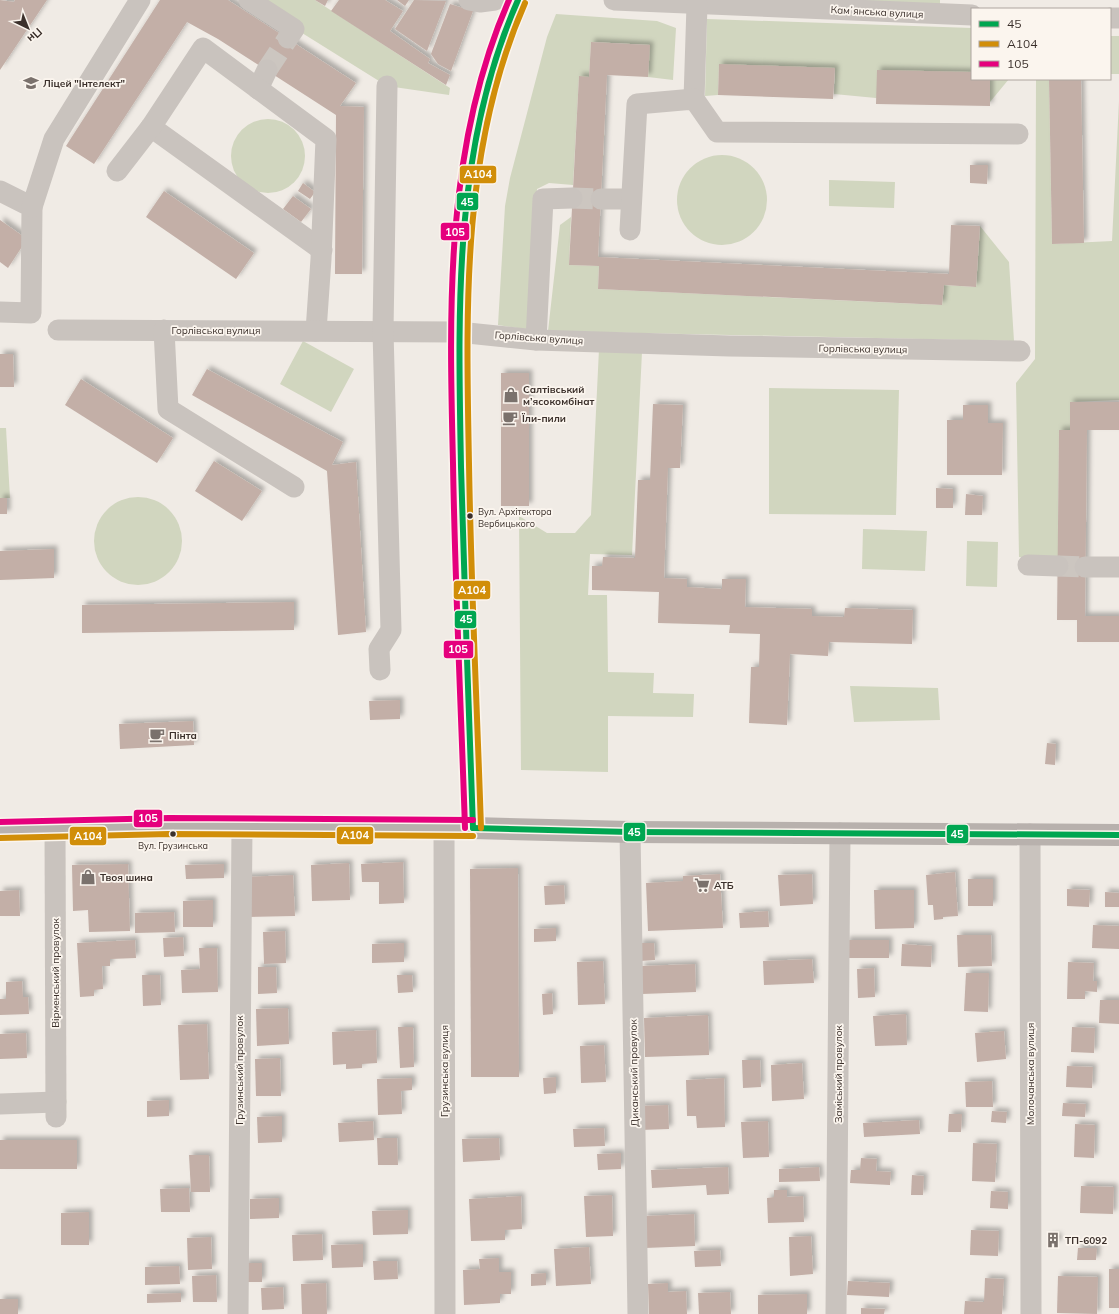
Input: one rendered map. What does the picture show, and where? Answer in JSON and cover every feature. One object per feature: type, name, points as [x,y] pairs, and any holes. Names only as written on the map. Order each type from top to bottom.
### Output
[{"type":"main road","points":[[0,830],[242,826],[473,828],[630,832],[1119,835]]},
{"type":"street","points":[[0,312],[31,313],[32,207],[54,139],[140,0]]},
{"type":"street","points":[[249,0],[294,29],[288,38]]},
{"type":"street","points":[[469,0],[480,2],[494,0]]},
{"type":"street","points":[[473,828],[462,517],[458,332],[463,230],[474,148],[488,80],[502,36],[518,0]]},
{"type":"street","name":"Камʼянська вулиця","points":[[614,0],[697,5],[785,4],[971,15]]},
{"type":"street","points":[[697,5],[694,99],[717,132],[1018,134]]},
{"type":"street","points":[[117,171],[151,127],[203,48],[326,139],[322,250],[316,331]]},
{"type":"street","points":[[258,89],[267,70]]},
{"type":"street","points":[[380,670],[379,650],[391,630],[383,331],[387,86]]},
{"type":"street","points":[[630,230],[637,104],[694,99]]},
{"type":"street","points":[[151,127],[322,250]]},
{"type":"street","points":[[0,191],[32,207]]},
{"type":"street","points":[[536,340],[543,199],[572,198]]},
{"type":"street","points":[[601,199],[631,199]]},
{"type":"street","name":"Горлівська вулиця","points":[[58,330],[458,332],[536,340],[728,346],[1020,351]]},
{"type":"street","points":[[164,330],[168,409],[294,487]]},
{"type":"street","points":[[1028,565],[1058,566]]},
{"type":"street","points":[[1085,567],[1118,567]]},
{"type":"street","name":"Грузинський провулок","points":[[238,1314],[242,826]]},
{"type":"street","name":"Грузинська вулиця","points":[[444,828],[445,1314]]},
{"type":"street","name":"Вірменський провулок","points":[[0,1104],[56,1110],[55,829]]},
{"type":"street","name":"Диканський провулок","points":[[630,832],[638,1314]]},
{"type":"street","name":"Заміський провулок","points":[[836,1314],[840,833]]},
{"type":"street","name":"Молочанська вулиця","points":[[1030,834],[1031,1314]]},
{"type":"green space","points":[[249,0],[315,0],[450,88],[449,95],[387,86]]},
{"type":"green space","points":[[789,0],[940,0],[940,5]]},
{"type":"green space","points":[[556,14],[657,21],[676,28],[673,80],[648,77],[649,45],[591,42],[589,77],[579,77],[573,185],[549,183],[537,189],[530,330],[498,325],[505,206],[510,178],[547,37]]},
{"type":"green space","points":[[707,19],[971,28],[971,72],[876,98],[834,94],[835,69],[719,65],[718,95],[705,96]]},
{"type":"green space","points":[[1111,36],[1119,36],[1119,74],[1111,74]]},
{"type":"green space","points":[[990,80],[1008,80],[990,102]]},
{"type":"green space","points":[[1036,80],[1049,80],[1052,244],[1112,241],[1119,101],[1119,400],[1070,402],[1070,430],[1059,430],[1058,557],[1019,557],[1016,383],[1035,359]]},
{"type":"green space","points":[[268,119],[289,125],[299,135],[305,156],[299,177],[289,187],[268,193],[247,187],[237,177],[231,156],[237,135],[247,125]]},
{"type":"green space","points":[[722,155],[739,159],[754,168],[763,183],[767,200],[763,217],[754,232],[739,241],[722,245],[705,241],[690,232],[681,217],[677,200],[681,183],[690,168],[705,159]]},
{"type":"green space","points":[[829,180],[895,182],[894,208],[829,206]]},
{"type":"green space","points":[[571,217],[569,265],[599,266],[598,289],[942,305],[944,285],[976,287],[980,226],[1009,262],[1014,341],[548,331],[560,225]]},
{"type":"green space","points":[[303,341],[354,369],[331,412],[280,384]]},
{"type":"green space","points":[[599,349],[642,352],[632,555],[590,554],[588,595],[607,595],[608,672],[654,673],[653,693],[694,694],[693,717],[608,716],[608,772],[521,770],[519,516],[547,533],[575,533],[591,515]]},
{"type":"green space","points":[[769,388],[899,390],[896,515],[769,514]]},
{"type":"green space","points":[[0,428],[6,428],[10,498],[0,498]]},
{"type":"green space","points":[[129,497],[147,497],[163,504],[175,516],[182,532],[182,550],[175,566],[163,578],[147,585],[129,585],[113,578],[101,566],[94,550],[94,532],[101,516],[113,504]]},
{"type":"green space","points":[[863,529],[927,531],[925,571],[862,569]]},
{"type":"green space","points":[[967,541],[998,542],[997,587],[966,586]]},
{"type":"green space","points":[[850,686],[938,688],[940,720],[854,722]]},
{"type":"building","points":[[0,0],[14,2],[15,0],[47,0],[0,70]]},
{"type":"building","points":[[160,0],[228,0],[356,83],[340,106],[364,107],[362,274],[335,274],[336,115],[218,39],[187,22],[94,164],[66,146]]},
{"type":"building","points":[[315,0],[328,0],[325,6]]},
{"type":"building","points":[[339,0],[385,0],[403,11],[390,31],[430,59],[428,63],[450,75],[446,85],[331,11]]},
{"type":"building","points":[[397,0],[409,0],[405,6]]},
{"type":"building","points":[[414,0],[446,1],[427,51],[395,29]]},
{"type":"building","points":[[450,4],[473,11],[451,71],[438,64],[431,54]]},
{"type":"building","points":[[591,42],[650,45],[648,77],[607,75],[598,257],[949,274],[951,225],[980,226],[976,287],[944,285],[942,305],[598,289],[599,266],[569,265],[579,76],[589,77]]},
{"type":"building","points":[[719,64],[835,68],[833,99],[718,95]]},
{"type":"building","points":[[877,70],[971,72],[971,80],[990,80],[990,106],[876,104]]},
{"type":"building","points":[[1049,80],[1081,80],[1084,243],[1052,244]]},
{"type":"building","points":[[970,165],[988,165],[987,184],[970,183]]},
{"type":"building","points":[[303,183],[315,192],[310,199],[298,191]]},
{"type":"building","points":[[164,191],[254,253],[236,279],[146,217]]},
{"type":"building","points":[[293,196],[311,209],[301,222],[283,209]]},
{"type":"building","points":[[0,220],[27,239],[8,268],[0,262]]},
{"type":"building","points":[[0,354],[13,354],[14,387],[0,387]]},
{"type":"building","points":[[207,369],[343,442],[332,465],[356,462],[366,632],[338,635],[327,471],[192,395]]},
{"type":"building","points":[[501,373],[529,373],[529,506],[501,506]]},
{"type":"building","points":[[81,379],[173,438],[157,463],[65,405]]},
{"type":"building","points":[[1070,402],[1119,402],[1119,430],[1087,430],[1085,616],[1119,616],[1119,642],[1077,642],[1077,620],[1057,620],[1059,430],[1070,430]]},
{"type":"building","points":[[653,404],[683,405],[680,468],[668,468],[664,578],[687,579],[687,587],[722,589],[722,579],[746,579],[745,607],[812,609],[812,616],[844,617],[845,608],[913,610],[912,644],[829,642],[828,656],[790,654],[787,725],[749,723],[751,667],[759,667],[760,634],[729,633],[730,625],[658,623],[659,592],[592,590],[592,566],[602,566],[603,557],[635,558],[638,480],[650,480]]},
{"type":"building","points":[[963,405],[988,405],[988,423],[1003,423],[1002,475],[947,475],[947,420],[963,420]]},
{"type":"building","points":[[214,461],[262,491],[242,521],[195,491]]},
{"type":"building","points":[[936,488],[953,489],[953,508],[936,508]]},
{"type":"building","points":[[966,494],[983,496],[982,515],[965,515]]},
{"type":"building","points":[[0,498],[7,498],[7,514],[0,514]]},
{"type":"building","points":[[54,549],[54,578],[0,580],[0,551]]},
{"type":"building","points":[[294,602],[294,630],[82,633],[82,605]]},
{"type":"building","points":[[400,700],[400,719],[370,720],[369,701]]},
{"type":"building","name":"Пінта","points":[[193,721],[194,745],[120,749],[119,724]]},
{"type":"building","points":[[1047,743],[1056,744],[1055,765],[1045,764]]},
{"type":"building","points":[[403,862],[404,903],[379,904],[379,882],[362,882],[361,864]]},
{"type":"building","points":[[349,863],[350,900],[312,901],[311,865]]},
{"type":"building","points":[[128,864],[130,931],[89,932],[88,910],[73,911],[72,865]]},
{"type":"building","points":[[224,864],[224,878],[186,879],[185,865]]},
{"type":"building","points":[[518,868],[519,1077],[471,1077],[470,869]]},
{"type":"building","points":[[955,872],[958,916],[943,917],[943,919],[934,920],[933,905],[928,905],[926,875]]},
{"type":"building","points":[[720,874],[723,928],[648,931],[646,883],[683,881],[683,876]]},
{"type":"building","points":[[812,874],[813,904],[780,906],[778,875]]},
{"type":"building","points":[[293,875],[295,916],[245,917],[243,877]]},
{"type":"building","points":[[968,879],[993,879],[993,906],[968,906]]},
{"type":"building","points":[[564,885],[565,904],[545,905],[544,886]]},
{"type":"building","points":[[1067,889],[1090,890],[1089,907],[1067,906]]},
{"type":"building","points":[[19,890],[20,916],[0,916],[0,891]]},
{"type":"building","points":[[874,890],[914,890],[914,928],[875,929]]},
{"type":"building","points":[[1105,892],[1119,893],[1119,907],[1105,907]]},
{"type":"building","points":[[213,900],[213,927],[183,927],[183,901]]},
{"type":"building","points":[[768,911],[769,927],[740,928],[739,913]]},
{"type":"building","points":[[174,912],[175,932],[135,933],[135,913]]},
{"type":"building","points":[[1093,925],[1119,926],[1119,949],[1092,948]]},
{"type":"building","points":[[556,928],[556,941],[534,942],[534,929]]},
{"type":"building","points":[[285,931],[286,963],[264,964],[263,932]]},
{"type":"building","points":[[957,935],[991,935],[992,966],[958,967]]},
{"type":"building","points":[[183,937],[184,956],[164,957],[163,938]]},
{"type":"building","points":[[135,940],[136,958],[110,959],[110,966],[102,966],[103,989],[94,990],[94,996],[80,997],[77,943]]},
{"type":"building","points":[[846,940],[889,940],[889,958],[846,958]]},
{"type":"building","points":[[404,943],[404,962],[372,963],[372,944]]},
{"type":"building","points":[[639,943],[654,943],[655,960],[640,961]]},
{"type":"building","points":[[902,944],[932,946],[931,967],[901,966]]},
{"type":"building","points":[[199,948],[217,948],[218,992],[182,993],[181,970],[200,969]]},
{"type":"building","points":[[812,959],[814,983],[764,985],[763,961]]},
{"type":"building","points":[[603,961],[605,1004],[578,1005],[577,962]]},
{"type":"building","points":[[1068,962],[1094,963],[1093,981],[1097,981],[1097,992],[1085,991],[1085,999],[1067,999]]},
{"type":"building","points":[[695,964],[696,992],[642,994],[641,966]]},
{"type":"building","points":[[258,967],[276,967],[277,993],[258,994]]},
{"type":"building","points":[[874,968],[875,997],[858,998],[857,969]]},
{"type":"building","points":[[966,973],[989,973],[988,1012],[964,1011]]},
{"type":"building","points":[[142,975],[160,975],[161,1005],[143,1006]]},
{"type":"building","points":[[397,975],[412,975],[413,992],[398,993]]},
{"type":"building","points":[[22,981],[23,997],[28,997],[29,1014],[0,1015],[0,999],[6,999],[6,982]]},
{"type":"building","points":[[552,993],[553,1014],[543,1015],[542,994]]},
{"type":"building","points":[[1100,1000],[1119,1000],[1119,1024],[1099,1023]]},
{"type":"building","points":[[288,1008],[289,1044],[257,1046],[256,1009]]},
{"type":"building","points":[[906,1014],[907,1045],[875,1046],[873,1016]]},
{"type":"building","points":[[708,1015],[709,1055],[645,1057],[644,1018]]},
{"type":"building","points":[[207,1024],[209,1079],[180,1080],[178,1025]]},
{"type":"building","points":[[398,1027],[413,1027],[414,1067],[400,1068]]},
{"type":"building","points":[[1072,1027],[1095,1028],[1094,1053],[1071,1052]]},
{"type":"building","points":[[376,1030],[377,1063],[362,1064],[362,1068],[346,1069],[346,1064],[333,1065],[332,1032]]},
{"type":"building","points":[[1004,1031],[1006,1059],[977,1062],[975,1033]]},
{"type":"building","points":[[26,1033],[27,1058],[0,1059],[0,1034]]},
{"type":"building","points":[[604,1045],[606,1082],[581,1083],[580,1046]]},
{"type":"building","points":[[280,1058],[281,1096],[256,1096],[255,1059]]},
{"type":"building","points":[[742,1060],[760,1060],[761,1087],[743,1088]]},
{"type":"building","points":[[802,1063],[804,1099],[772,1101],[771,1065]]},
{"type":"building","points":[[1067,1066],[1093,1067],[1092,1088],[1066,1087]]},
{"type":"building","points":[[556,1077],[556,1093],[544,1094],[543,1078]]},
{"type":"building","points":[[412,1078],[412,1090],[401,1091],[402,1114],[378,1115],[377,1079]]},
{"type":"building","points":[[724,1078],[725,1127],[697,1128],[696,1116],[687,1116],[686,1080]]},
{"type":"building","points":[[992,1081],[993,1107],[966,1107],[965,1082]]},
{"type":"building","points":[[169,1100],[169,1116],[147,1117],[147,1101]]},
{"type":"building","points":[[1063,1103],[1086,1104],[1085,1117],[1062,1116]]},
{"type":"building","points":[[668,1105],[669,1129],[640,1130],[639,1106]]},
{"type":"building","points":[[992,1111],[1007,1112],[1006,1123],[991,1122]]},
{"type":"building","points":[[949,1114],[962,1114],[961,1132],[948,1132]]},
{"type":"building","points":[[282,1116],[282,1142],[258,1143],[257,1117]]},
{"type":"building","points":[[919,1120],[920,1134],[864,1137],[863,1123]]},
{"type":"building","points":[[373,1121],[374,1140],[339,1142],[338,1123]]},
{"type":"building","points":[[768,1121],[769,1157],[743,1158],[741,1122]]},
{"type":"building","points":[[1075,1124],[1095,1125],[1094,1158],[1074,1157]]},
{"type":"building","points":[[604,1128],[605,1146],[574,1147],[573,1129]]},
{"type":"building","points":[[377,1138],[397,1138],[398,1165],[378,1165]]},
{"type":"building","points":[[499,1138],[500,1160],[463,1162],[462,1139]]},
{"type":"building","points":[[0,1140],[77,1140],[77,1169],[0,1169]]},
{"type":"building","points":[[973,1143],[997,1144],[995,1182],[972,1181]]},
{"type":"building","points":[[621,1153],[621,1169],[598,1170],[597,1154]]},
{"type":"building","points":[[189,1155],[209,1155],[210,1192],[191,1192]]},
{"type":"building","points":[[861,1158],[877,1159],[876,1171],[891,1172],[890,1185],[850,1183],[851,1170],[860,1170]]},
{"type":"building","points":[[728,1167],[729,1194],[707,1195],[706,1185],[652,1188],[651,1170]]},
{"type":"building","points":[[819,1167],[820,1181],[779,1182],[779,1169]]},
{"type":"building","points":[[912,1175],[924,1176],[923,1195],[911,1195]]},
{"type":"building","points":[[1081,1186],[1114,1187],[1113,1214],[1080,1213]]},
{"type":"building","points":[[189,1188],[190,1212],[161,1212],[160,1189]]},
{"type":"building","points":[[774,1190],[787,1190],[787,1197],[803,1196],[804,1222],[768,1223],[767,1198],[774,1197]]},
{"type":"building","points":[[991,1191],[1008,1192],[1008,1209],[990,1208]]},
{"type":"building","points":[[612,1195],[613,1236],[586,1237],[584,1196]]},
{"type":"building","points":[[521,1196],[522,1229],[505,1230],[505,1240],[471,1241],[469,1199]]},
{"type":"building","points":[[279,1198],[279,1218],[250,1219],[250,1199]]},
{"type":"building","points":[[408,1210],[408,1234],[373,1235],[372,1211]]},
{"type":"building","points":[[89,1212],[89,1245],[61,1245],[61,1213]]},
{"type":"building","points":[[694,1214],[695,1246],[645,1248],[643,1216]]},
{"type":"building","points":[[971,1230],[999,1231],[998,1256],[970,1255]]},
{"type":"building","points":[[322,1234],[323,1260],[293,1261],[292,1235]]},
{"type":"building","points":[[811,1236],[813,1274],[790,1276],[789,1237]]},
{"type":"building","name":"ТП-6092","points":[[1058,1236],[1058,1244],[1048,1244],[1048,1237]]},
{"type":"building","points":[[211,1237],[212,1269],[188,1270],[187,1238]]},
{"type":"building","points":[[363,1244],[363,1267],[332,1268],[331,1245]]},
{"type":"building","points":[[589,1247],[591,1284],[556,1286],[554,1249]]},
{"type":"building","points":[[1078,1248],[1097,1248],[1096,1260],[1077,1260]]},
{"type":"building","points":[[720,1250],[721,1266],[695,1267],[694,1251]]},
{"type":"building","points":[[499,1258],[499,1272],[511,1272],[511,1294],[500,1294],[500,1303],[464,1305],[463,1270],[480,1269],[479,1259]]},
{"type":"building","points":[[373,1261],[397,1261],[398,1279],[374,1280]]},
{"type":"building","points":[[244,1263],[262,1263],[262,1282],[245,1282]]},
{"type":"building","points":[[179,1266],[180,1284],[145,1285],[145,1267]]},
{"type":"building","points":[[1109,1269],[1119,1269],[1119,1308],[1109,1308]]},
{"type":"building","points":[[546,1273],[546,1285],[531,1286],[531,1274]]},
{"type":"building","points":[[216,1275],[217,1302],[193,1302],[192,1276]]},
{"type":"building","points":[[1058,1276],[1098,1277],[1097,1314],[1057,1313]]},
{"type":"building","points":[[985,1278],[1004,1279],[1002,1314],[964,1314],[965,1301],[984,1302]]},
{"type":"building","points":[[848,1281],[890,1283],[889,1297],[847,1295]]},
{"type":"building","points":[[326,1283],[327,1314],[302,1314],[301,1284]]},
{"type":"building","points":[[668,1283],[668,1292],[686,1291],[687,1314],[649,1314],[648,1284]]},
{"type":"building","points":[[283,1287],[284,1309],[262,1310],[261,1288]]},
{"type":"building","points":[[730,1292],[731,1314],[699,1314],[698,1293]]},
{"type":"building","points":[[181,1293],[181,1302],[147,1303],[147,1294]]},
{"type":"building","points":[[807,1294],[807,1314],[758,1314],[758,1295]]},
{"type":"building","points":[[0,1299],[18,1299],[18,1314],[0,1314]]},
{"type":"building","points":[[861,1308],[885,1309],[884,1314],[861,1314]]},
{"type":"tunnel","points":[[267,70],[288,38]]},
{"type":"tunnel","points":[[572,198],[601,199]]},
{"type":"tunnel","points":[[1058,566],[1085,567]]},
{"type":"transit line","name":"105","points":[[465,828],[454,509],[451,346],[452,287],[462,169],[473,112],[488,55],[509,0]]},
{"type":"transit line","name":"45","points":[[473,828],[460,408],[461,289],[464,229],[471,171],[481,112],[497,56],[518,0]]},
{"type":"transit line","name":"А104","points":[[481,828],[470,509],[467,347],[472,230],[478,172],[489,114],[504,58],[525,3]]},
{"type":"transit line","name":"105","points":[[0,822],[169,818],[473,820]]},
{"type":"transit line","name":"45","points":[[473,828],[630,832],[1119,835]]},
{"type":"transit line","name":"А104","points":[[0,838],[169,834],[473,836]]},
{"type":"place","name":"Ліцей \"Інтелект\"","points":[[31,83]]},
{"type":"place","name":"Салтівський м’ясокомбінат","points":[[511,395]]},
{"type":"place","name":"Їли-пили","points":[[510,418]]},
{"type":"place","name":"Вул. Архітектора Вербицького","points":[[470,516]]},
{"type":"place","name":"Пінта","points":[[157,735]]},
{"type":"place","name":"Вул. Грузинська","points":[[173,834]]},
{"type":"place","name":"Твоя шина","points":[[88,877]]},
{"type":"place","name":"АТБ","points":[[702,885]]},
{"type":"place","name":"ТП-6092","points":[[1053,1240]]}]
